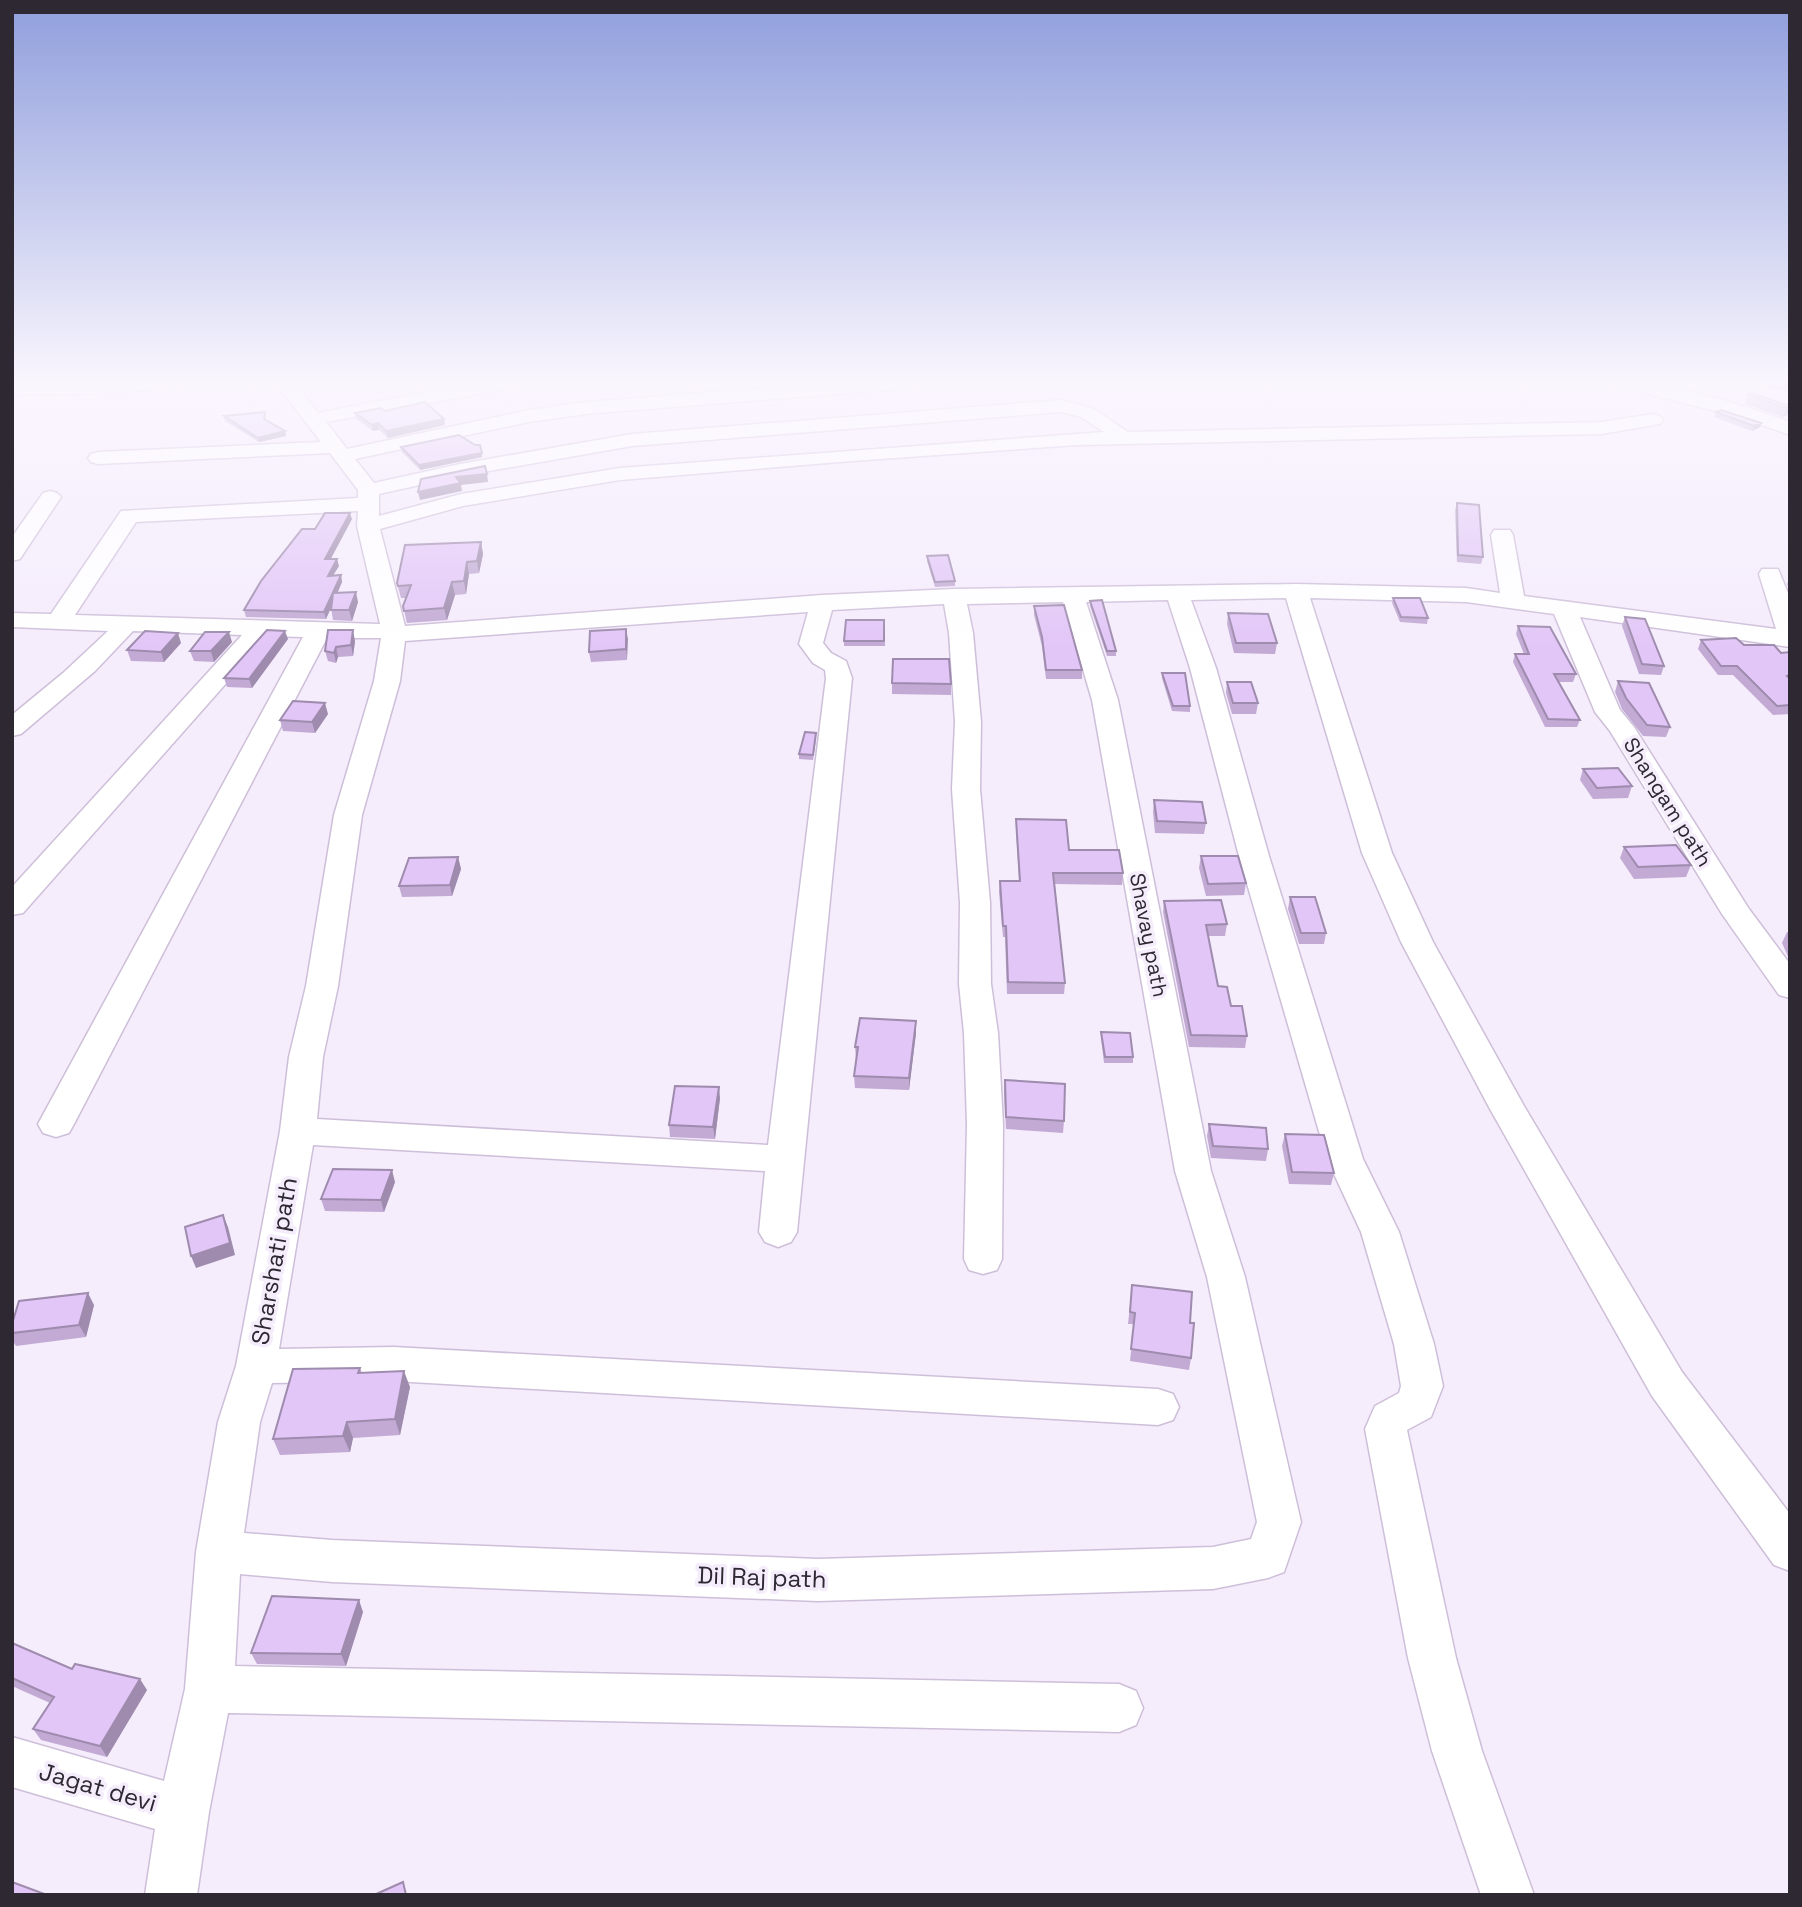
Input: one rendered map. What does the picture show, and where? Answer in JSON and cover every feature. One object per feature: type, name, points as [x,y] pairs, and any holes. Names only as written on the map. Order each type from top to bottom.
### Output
[{"type":"street","points":[[349,470],[369,507],[394,631]]},
{"type":"street","points":[[369,507],[460,470]]},
{"type":"street","points":[[58,622],[129,516],[369,507],[461,500],[620,474],[676,470]]},
{"type":"street","points":[[12,554],[50,497]]},
{"type":"street","points":[[1502,535],[1513,603]]},
{"type":"street","points":[[1770,574],[1790,663]]},
{"type":"street","points":[[12,620],[394,631],[400,634],[822,602],[1072,593],[1296,591],[1466,596],[1786,637]]},
{"type":"street","points":[[1296,591],[1377,853],[1417,942],[1508,1110],[1667,1384],[1790,1550]]},
{"type":"street","name":"Shavay path","points":[[1072,593],[1105,700],[1193,1171],[1226,1277],[1279,1522]]},
{"type":"street","points":[[1176,593],[1203,668],[1254,856],[1345,1159],[1380,1232],[1414,1344],[1422,1386],[1416,1404],[1390,1419],[1387,1429],[1432,1658],[1457,1751],[1508,1895]]},
{"type":"street","points":[[954,596],[961,634],[968,722],[966,789],[975,903],[975,984],[981,1032],[985,1124],[983,1259]]},
{"type":"street","points":[[778,1232],[839,678],[836,666],[822,658],[811,644],[822,602]]},
{"type":"street","name":"Shangam path","points":[[1564,609],[1608,712],[1621,727],[1737,914],[1790,987]]},
{"type":"street","points":[[12,728],[62,689],[106,649],[127,624]]},
{"type":"street","points":[[12,906],[262,628]]},
{"type":"street","points":[[56,1124],[319,630]]},
{"type":"street","name":"Sharshati path","points":[[172,1895],[183,1812],[209,1689],[219,1552],[239,1422],[256,1366],[298,1131],[306,1057],[322,986],[348,815],[387,681],[394,631]]},
{"type":"street","points":[[298,1131],[784,1159]]},
{"type":"street","points":[[256,1366],[394,1364],[1158,1407]]},
{"type":"street","name":"Dil Raj path","points":[[219,1552],[332,1562],[818,1580],[1213,1568],[1268,1557],[1279,1522]]},
{"type":"street","points":[[209,1689],[1119,1708]]},
{"type":"street","name":"Jagat devi","points":[[12,1762],[183,1812]]},
{"type":"building","points":[[465,470],[486,470],[487,474],[456,477],[461,483],[418,492],[421,479]]},
{"type":"building","points":[[1457,503],[1479,505],[1483,557],[1458,555]]},
{"type":"building","points":[[325,513],[350,513],[325,559],[337,559],[328,576],[341,575],[324,612],[244,610],[261,581],[302,529],[315,529]]},
{"type":"building","points":[[481,542],[477,561],[467,562],[464,581],[452,582],[444,608],[404,611],[403,606],[411,585],[398,586],[397,583],[405,545]]},
{"type":"building","points":[[948,555],[955,581],[935,582],[927,556]]},
{"type":"building","points":[[356,592],[349,610],[331,610],[333,593]]},
{"type":"building","points":[[1393,598],[1420,598],[1428,618],[1401,617]]},
{"type":"building","points":[[1102,600],[1116,651],[1107,651],[1090,601]]},
{"type":"building","points":[[1064,605],[1082,670],[1046,670],[1042,637],[1034,606]]},
{"type":"building","points":[[1228,613],[1268,614],[1277,643],[1236,643]]},
{"type":"building","points":[[1625,617],[1645,619],[1664,666],[1642,664]]},
{"type":"building","points":[[846,620],[884,620],[884,641],[844,641]]},
{"type":"building","points":[[1518,626],[1550,627],[1576,674],[1554,674],[1580,720],[1548,719],[1515,654],[1529,654]]},
{"type":"building","points":[[626,629],[626,649],[589,652],[590,631]]},
{"type":"building","points":[[267,630],[285,631],[249,679],[224,678]]},
{"type":"building","points":[[328,630],[353,630],[351,645],[336,647],[334,653],[325,651]]},
{"type":"building","points":[[145,631],[178,633],[161,652],[127,650]]},
{"type":"building","points":[[205,632],[229,632],[211,651],[190,651]]},
{"type":"building","points":[[1736,638],[1744,645],[1774,645],[1781,653],[1790,652],[1790,675],[1787,676],[1790,679],[1790,705],[1777,706],[1737,666],[1721,666],[1701,640]]},
{"type":"building","points":[[893,659],[949,659],[951,684],[892,683]]},
{"type":"building","points":[[1162,673],[1185,673],[1190,706],[1173,706]]},
{"type":"building","points":[[1618,681],[1649,683],[1670,727],[1647,725],[1626,698]]},
{"type":"building","points":[[1227,682],[1251,682],[1258,703],[1233,703]]},
{"type":"building","points":[[293,701],[325,703],[312,722],[280,720]]},
{"type":"building","points":[[805,732],[816,733],[813,755],[799,754]]},
{"type":"building","points":[[1618,768],[1632,786],[1597,788],[1583,769]]},
{"type":"building","points":[[1154,800],[1202,802],[1206,823],[1157,821]]},
{"type":"building","points":[[1016,819],[1066,820],[1069,850],[1119,850],[1123,873],[1053,873],[1065,983],[1008,982],[1006,926],[1003,926],[1000,881],[1020,881]]},
{"type":"building","points":[[1676,845],[1691,865],[1638,867],[1624,847]]},
{"type":"building","points":[[1201,856],[1238,856],[1246,883],[1208,884]]},
{"type":"building","points":[[458,857],[450,885],[399,886],[409,858]]},
{"type":"building","points":[[1290,897],[1315,897],[1326,933],[1301,933]]},
{"type":"building","points":[[1221,900],[1227,924],[1206,925],[1218,986],[1227,987],[1231,1006],[1242,1006],[1247,1036],[1191,1035],[1164,901]]},
{"type":"building","points":[[860,1018],[916,1021],[909,1078],[854,1076]]},
{"type":"building","points":[[1101,1032],[1130,1033],[1133,1057],[1105,1057]]},
{"type":"building","points":[[1005,1080],[1065,1084],[1064,1121],[1006,1117]]},
{"type":"building","points":[[675,1086],[719,1087],[713,1127],[669,1125]]},
{"type":"building","points":[[1209,1124],[1266,1128],[1268,1149],[1213,1146]]},
{"type":"building","points":[[1285,1134],[1324,1135],[1334,1173],[1292,1172]]},
{"type":"building","points":[[333,1169],[392,1170],[381,1200],[321,1199]]},
{"type":"building","points":[[223,1215],[230,1243],[191,1256],[185,1227]]},
{"type":"building","points":[[1132,1285],[1192,1292],[1190,1323],[1194,1323],[1191,1358],[1131,1349],[1135,1313],[1130,1312]]},
{"type":"building","points":[[88,1293],[79,1325],[12,1333],[19,1301]]},
{"type":"building","points":[[360,1368],[358,1373],[404,1371],[395,1419],[347,1422],[343,1436],[273,1439],[293,1369]]},
{"type":"building","points":[[272,1596],[359,1600],[341,1654],[251,1653]]},
{"type":"building","points":[[12,1643],[72,1669],[75,1664],[140,1679],[100,1746],[33,1729],[54,1697],[12,1678]]},
{"type":"building","points":[[12,1882],[47,1895],[12,1895]]},
{"type":"building","points":[[403,1882],[406,1895],[374,1895]]}]
